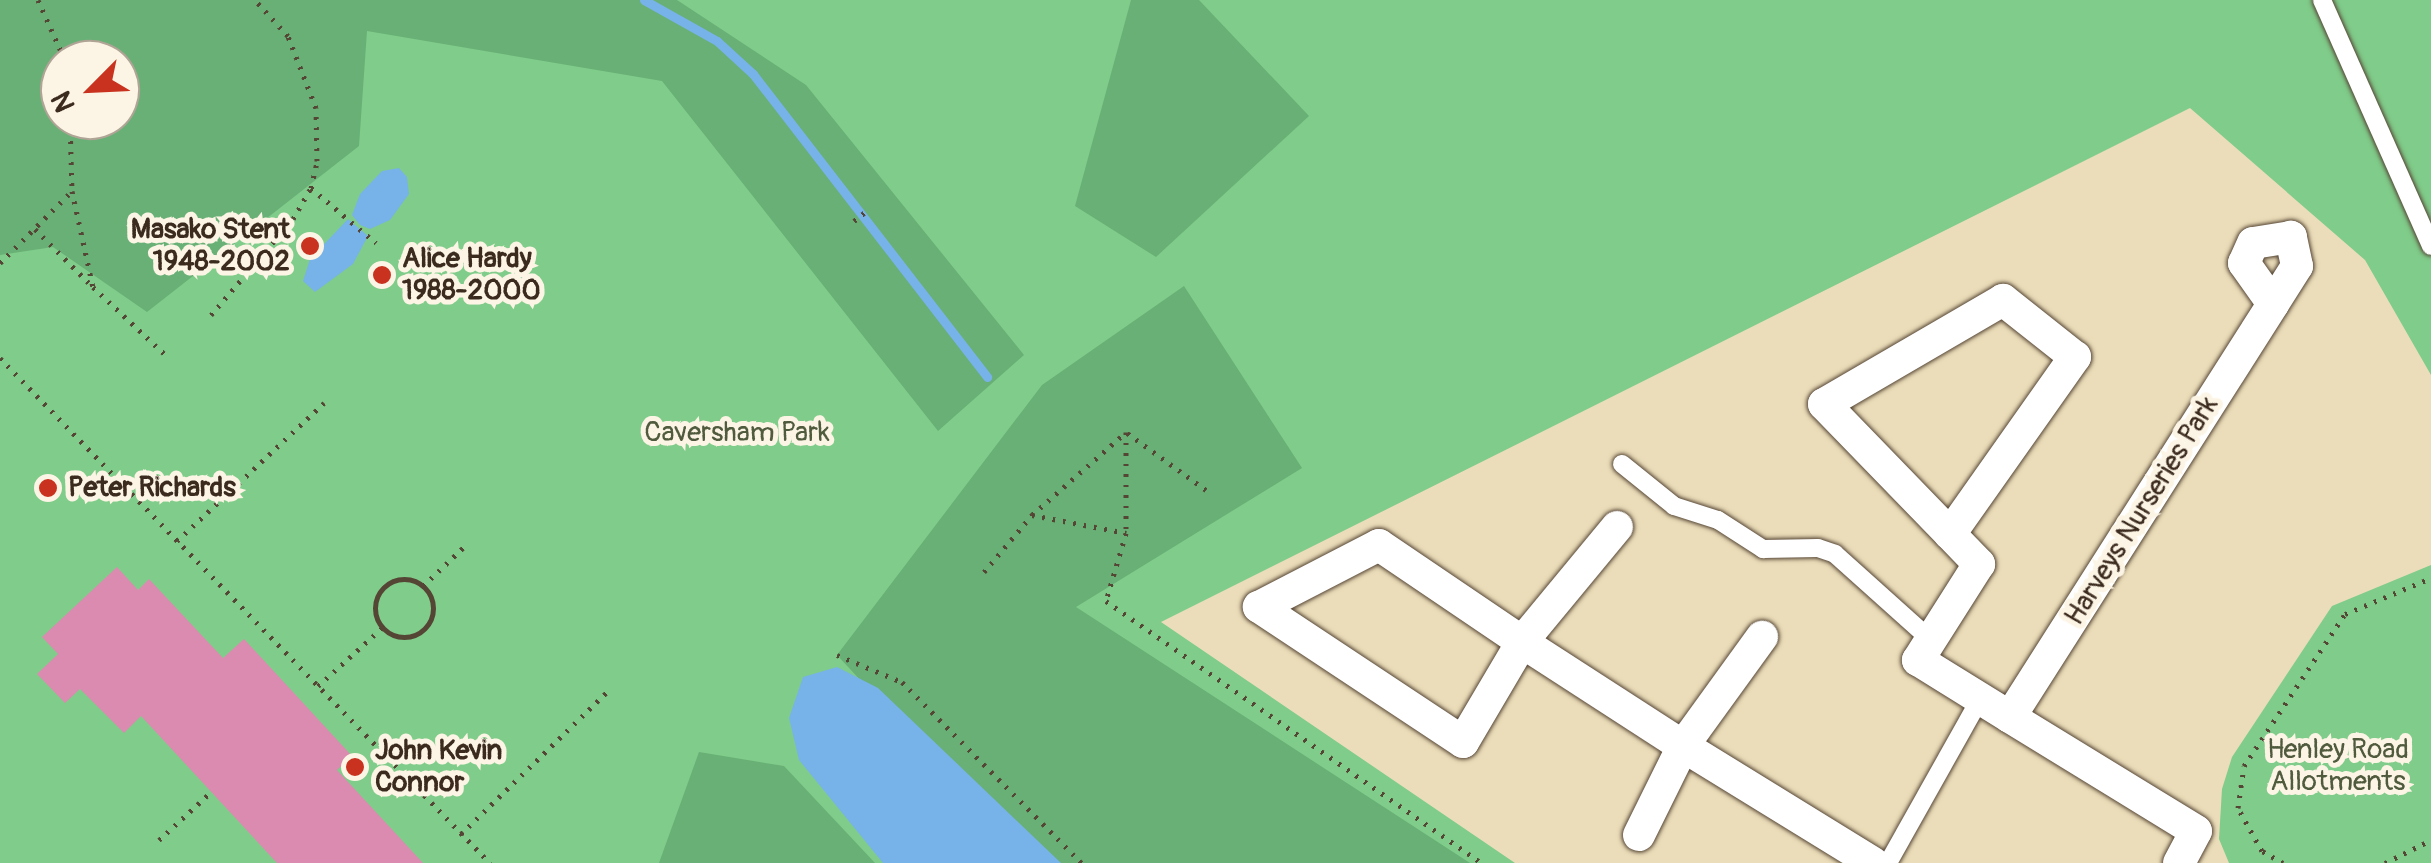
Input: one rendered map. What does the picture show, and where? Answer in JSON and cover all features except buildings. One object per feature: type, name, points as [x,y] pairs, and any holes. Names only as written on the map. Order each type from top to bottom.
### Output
[{"type":"street","points":[[1950,534],[2075,357],[2003,300],[1824,404],[1979,564],[1918,660],[2196,831],[2179,863]]},
{"type":"street","name":"Harveys Nurseries Park","points":[[2010,718],[2273,304]]},
{"type":"street","points":[[1617,528],[1522,642],[1463,742],[1259,608],[1379,545],[1522,642],[1683,746],[1874,863]]},
{"type":"street","points":[[1639,834],[1683,746],[1762,637]]},
{"type":"lane","points":[[2322,0],[2431,246]]},
{"type":"lane","points":[[1622,464],[1674,506],[1718,520],[1763,549],[1818,548],[1835,554],[1931,640]]},
{"type":"lane","points":[[1888,863],[1980,698]]},
{"type":"path","points":[[38,0],[56,40]]},
{"type":"path","points":[[211,315],[312,188],[316,108],[288,36],[255,0]]},
{"type":"path","points":[[71,140],[72,190],[93,287]]},
{"type":"path","points":[[312,188],[376,243]]},
{"type":"path","points":[[0,262],[72,190]]},
{"type":"path","points":[[854,220],[865,212]]},
{"type":"path","points":[[34,229],[169,358]]},
{"type":"path","points":[[0,358],[490,863]]},
{"type":"path","points":[[177,541],[324,403]]},
{"type":"path","points":[[1126,432],[1206,490]]},
{"type":"path","points":[[984,572],[1032,516],[1126,432]]},
{"type":"path","points":[[1126,432],[1126,533],[1106,602],[1482,863]]},
{"type":"path","points":[[1032,516],[1126,533]]},
{"type":"path","points":[[423,586],[467,544]]},
{"type":"path","points":[[2283,863],[2262,851],[2238,808],[2244,766],[2345,614],[2431,578]]},
{"type":"path","points":[[412,580],[423,586],[434,607],[426,629],[404,638],[382,628],[375,604],[388,584],[412,580]]},
{"type":"path","points":[[318,686],[382,628]]},
{"type":"path","points":[[837,655],[902,682],[1082,863]]},
{"type":"path","points":[[461,834],[608,691]]},
{"type":"path","points":[[159,840],[211,792]]},
{"type":"path","points":[[2385,863],[2431,840]]},
{"type":"green space","name":"Caversham Park","points":[[0,0],[2431,0],[2431,375],[2365,260],[2190,108],[1161,622],[1515,863],[0,863]]},
{"type":"green space","points":[[0,0],[677,0],[806,85],[1024,355],[938,431],[662,81],[367,31],[359,146],[147,312],[53,247],[0,255]]},
{"type":"green space","points":[[1131,0],[1199,0],[1309,116],[1156,257],[1075,206]]},
{"type":"green space","points":[[1184,286],[1302,468],[1076,607],[1470,863],[1030,863],[837,655],[1042,385]]},
{"type":"green space","name":"Henley Road Allotments","points":[[2431,565],[2431,863],[2229,863],[2219,839],[2222,789],[2232,757],[2332,606]]},
{"type":"green space","points":[[699,752],[784,766],[875,863],[659,863]]},
{"type":"water","points":[[399,168],[407,177],[409,194],[390,220],[370,229],[360,225],[352,215],[360,194],[382,171]]},
{"type":"water","points":[[348,219],[368,236],[353,264],[315,292],[303,281],[310,259]]},
{"type":"water","points":[[837,667],[878,688],[1061,863],[883,863],[799,760],[789,718],[803,677]]},
{"type":"waterway","points":[[644,0],[717,41],[753,74],[987,377]]},
{"type":"place","name":"Masako Stent 1948-2002","points":[[310,246]]},
{"type":"place","name":"Alice Hardy 1988-2000","points":[[382,275]]},
{"type":"place","name":"Peter Richards","points":[[48,488]]},
{"type":"place","name":"John Kevin Connor","points":[[355,767]]}]
